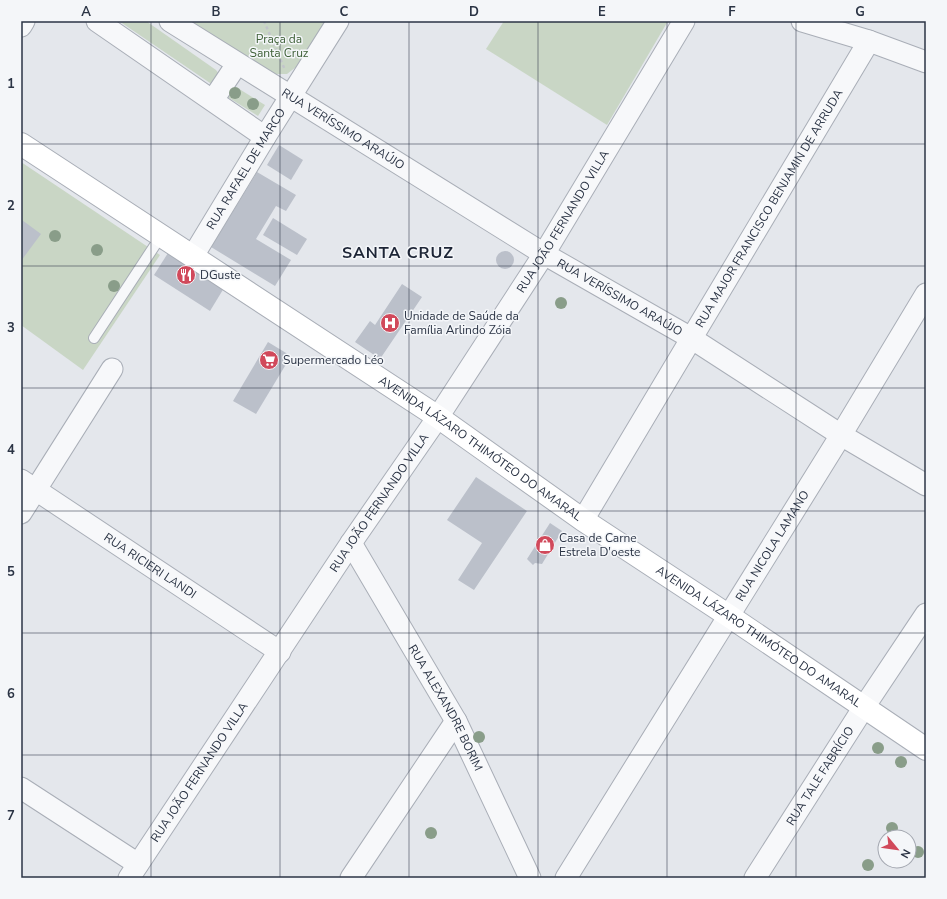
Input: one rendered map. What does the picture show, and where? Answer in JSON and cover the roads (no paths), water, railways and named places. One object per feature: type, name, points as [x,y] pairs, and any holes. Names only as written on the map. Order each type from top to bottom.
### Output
[{"type":"main road","name":"AVENIDA LÁZARO THIMÓTEO DO AMARAL","points":[[21,144],[438,417],[583,520],[729,616],[926,749]]},
{"type":"street","points":[[21,26],[24,21]]},
{"type":"street","points":[[97,21],[265,137]]},
{"type":"street","name":"RUA VERÍSSIMO ARAÚJO","points":[[170,21],[544,254],[691,338],[841,435],[926,486]]},
{"type":"street","name":"RUA RAFAEL DE MARCO","points":[[193,256],[265,137],[338,21]]},
{"type":"street","name":"RUA JOÃO FERNANDO VILLA","points":[[133,871],[280,652],[351,543],[438,417],[544,254],[684,21]]},
{"type":"street","points":[[802,21],[869,41],[926,62]]},
{"type":"street","name":"RUA MAJOR FRANCISCO BENJAMIN DE ARRUDA","points":[[583,520],[869,41]]},
{"type":"street","points":[[213,100],[237,64]]},
{"type":"street","name":"RUA NICOLA LAMANO","points":[[566,878],[841,435],[926,294]]},
{"type":"street","points":[[21,513],[28,485],[112,369]]},
{"type":"street","name":"RUA RICIERI LANDI","points":[[28,485],[280,652]]},
{"type":"street","name":"RUA ALEXANDRE BORIM","points":[[351,543],[456,721],[530,878]]},
{"type":"street","name":"RUA TALE FABRÍCIO","points":[[755,878],[864,707],[926,614]]},
{"type":"street","points":[[351,878],[456,721]]},
{"type":"street","points":[[21,788],[133,871]]},
{"type":"lane","points":[[94,338],[161,236]]},
{"type":"place","name":"DGuste","points":[[186,275]]},
{"type":"place","name":"Unidade de Saúde da Família Arlindo Zóia","points":[[390,323]]},
{"type":"place","name":"Supermercado Léo","points":[[269,360]]},
{"type":"place","name":"Casa de Carne Estrela D'oeste","points":[[545,545]]},
{"type":"district","name":"SANTA CRUZ","points":[[398,252]]},
{"type":"park label","name":"Praça da Santa Cruz","points":[[279,46]]}]
